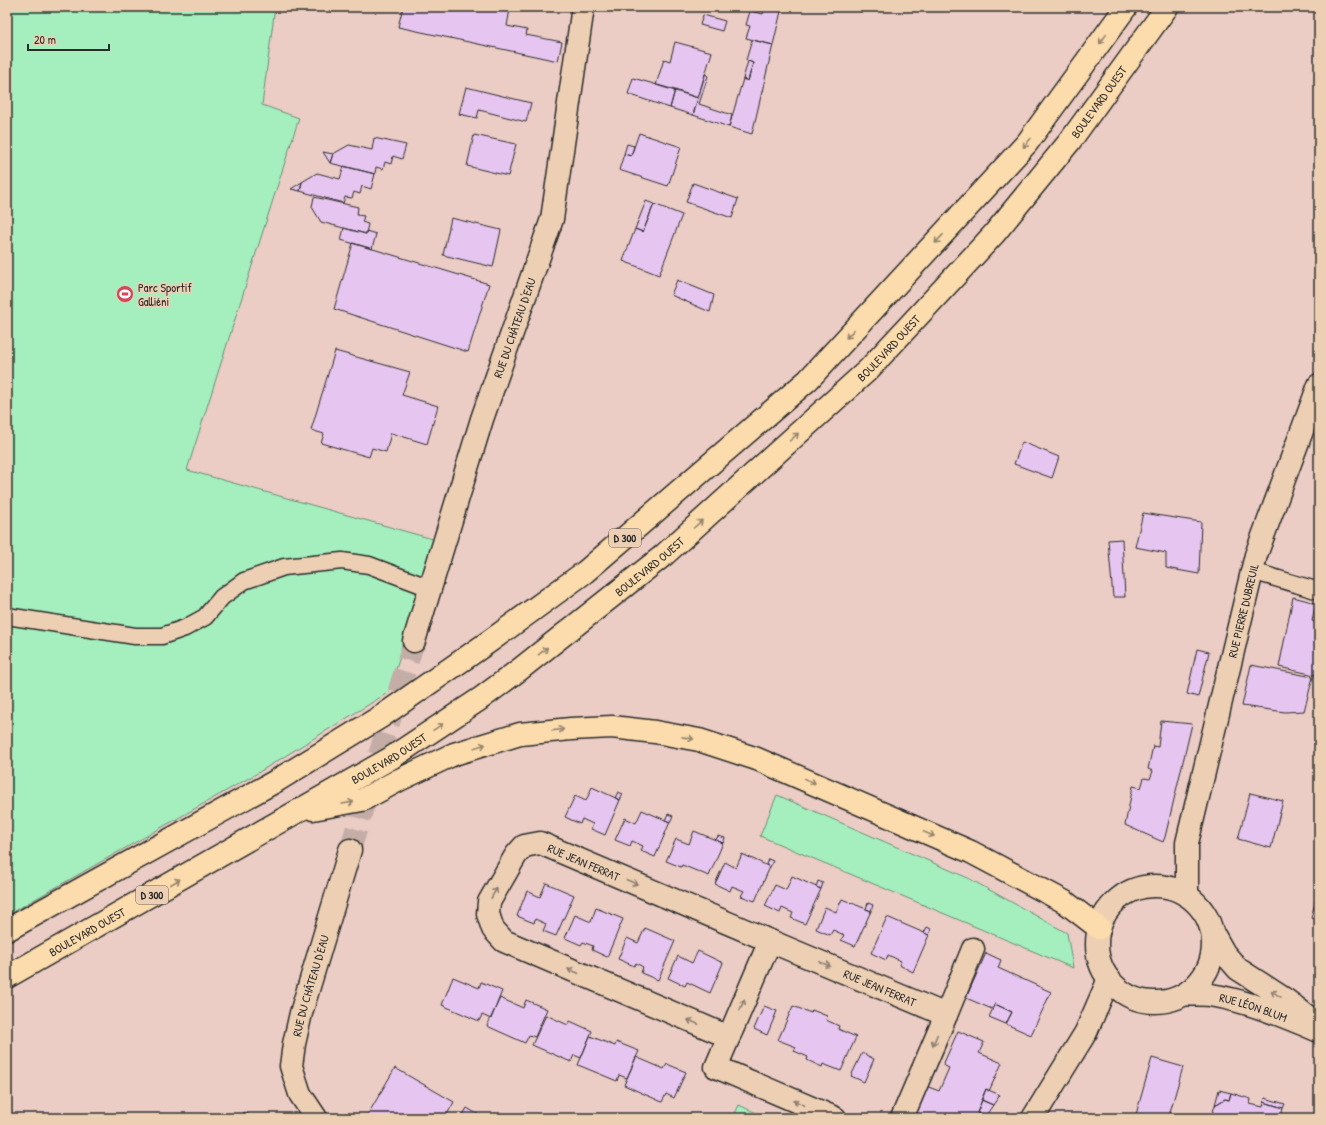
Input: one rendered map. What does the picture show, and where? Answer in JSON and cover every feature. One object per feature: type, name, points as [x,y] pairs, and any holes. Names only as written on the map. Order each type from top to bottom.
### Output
[{"type":"main road","name":"D 300","points":[[7,930],[276,781],[376,720],[490,641],[585,572],[808,380],[1028,143],[1126,7]]},
{"type":"main road","name":"BOULEVARD OUEST","points":[[7,977],[48,955],[391,758],[480,699],[519,670],[664,555],[868,370],[994,234],[1060,154],[1167,7]]},
{"type":"main road","points":[[296,812],[362,800],[399,780],[454,754],[520,734],[612,727],[655,732],[699,740],[757,759],[971,852],[1065,902],[1099,928]]},
{"type":"street","name":"RUE DU CHÂTEAU D'EAU","points":[[414,641],[482,419],[552,219],[583,7]]},
{"type":"street","name":"RUE PIERRE DUBREUIL","points":[[1187,895],[1187,843],[1252,572],[1263,532],[1319,385]]},
{"type":"street","name":"RUE JEAN FERRAT","points":[[729,1037],[504,941],[493,929],[488,914],[489,902],[516,855],[524,846],[540,842],[946,1015]]},
{"type":"street","name":"RUE PIERRE DUBREUIL","points":[[1164,886],[1187,843]]},
{"type":"street","name":"RUE DU CHÂTEAU D'EAU","points":[[316,1118],[300,1094],[291,1066],[301,1013],[350,850]]},
{"type":"street","points":[[1164,886],[1187,895],[1198,904],[1206,915],[1215,937],[1209,967],[1195,987],[1174,999],[1149,1002],[1126,994],[1116,987],[1109,979],[1099,960],[1097,944],[1099,928],[1105,914],[1115,901],[1128,892],[1143,887],[1164,886]]},
{"type":"street","name":"RUE LÉON BLUM","points":[[1215,937],[1224,953],[1238,969],[1286,1000],[1319,1025]]},
{"type":"street","points":[[770,941],[716,1067],[835,1118]]},
{"type":"street","points":[[902,1118],[973,949]]},
{"type":"street","points":[[1033,1118],[1086,1032],[1109,979]]},
{"type":"street","points":[[1086,1032],[1126,994]]},
{"type":"street","name":"RUE LÉON BLUM","points":[[1185,994],[1210,995],[1249,1005],[1319,1031]]},
{"type":"lane","points":[[7,616],[135,636],[162,636],[185,628],[205,617],[222,597],[244,581],[284,567],[342,560],[369,565],[430,588]]},
{"type":"lane","points":[[1252,572],[1319,591]]},
{"type":"green space","name":"Parc Sportif Galliéni","points":[[7,7],[275,7],[262,105],[299,118],[187,470],[436,540],[389,692],[256,774],[7,915]]},
{"type":"green space","points":[[777,795],[968,878],[1067,933],[1073,968],[760,836]]},
{"type":"green space","points":[[739,1105],[767,1118],[733,1118]]},
{"type":"building","points":[[403,7],[514,7],[510,9],[507,26],[527,30],[526,35],[562,42],[558,61],[398,27]]},
{"type":"building","points":[[765,7],[782,7],[773,45],[746,38],[750,26],[746,25],[750,11],[763,14]]},
{"type":"building","points":[[703,15],[725,21],[722,31],[700,25]]},
{"type":"building","points":[[752,40],[773,45],[752,134],[729,127],[743,79],[748,81],[753,63],[746,60]]},
{"type":"building","points":[[675,42],[712,52],[698,98],[656,85],[664,59],[670,61]]},
{"type":"building","points":[[748,61],[753,63],[748,81],[743,79]]},
{"type":"building","points":[[705,74],[708,76],[699,104],[732,115],[729,127],[693,115]]},
{"type":"building","points":[[633,78],[675,90],[670,108],[628,94]]},
{"type":"building","points":[[466,87],[531,103],[526,122],[479,110],[477,118],[459,114]]},
{"type":"building","points":[[675,90],[698,98],[693,115],[670,108]]},
{"type":"building","points":[[639,133],[681,147],[668,186],[619,170],[624,154],[631,156]]},
{"type":"building","points":[[474,135],[516,144],[508,176],[467,166]]},
{"type":"building","points":[[374,138],[406,145],[402,159],[393,156],[391,164],[385,162],[383,169],[376,167],[375,174],[330,163],[333,154],[349,145],[372,150]]},
{"type":"building","points":[[627,144],[634,146],[631,156],[624,154]]},
{"type":"building","points":[[323,152],[333,154],[330,163]]},
{"type":"building","points":[[344,166],[375,174],[371,189],[362,186],[360,194],[354,192],[352,198],[345,197],[343,203],[300,191],[302,182],[317,173],[340,179]]},
{"type":"building","points":[[302,182],[300,191],[291,189]]},
{"type":"building","points":[[693,183],[738,199],[732,218],[686,202]]},
{"type":"building","points":[[314,197],[358,207],[357,215],[364,216],[362,222],[368,224],[366,234],[321,222],[312,207]]},
{"type":"building","points":[[646,201],[654,204],[643,232],[635,229]]},
{"type":"building","points":[[654,204],[682,215],[659,275],[623,261],[635,229],[643,232]]},
{"type":"building","points":[[451,218],[501,230],[493,267],[443,255]]},
{"type":"building","points":[[344,228],[366,234],[366,231],[376,234],[372,249],[341,240]]},
{"type":"building","points":[[353,243],[489,284],[468,352],[334,309]]},
{"type":"building","points":[[677,280],[714,295],[710,312],[671,295]]},
{"type":"building","points":[[335,351],[410,372],[402,395],[438,406],[427,444],[391,433],[386,452],[372,448],[369,457],[321,443],[324,434],[311,430]]},
{"type":"building","points":[[1022,442],[1059,457],[1052,478],[1014,464]]},
{"type":"building","points":[[1143,513],[1201,522],[1199,574],[1166,568],[1166,553],[1135,547]]},
{"type":"building","points":[[1122,539],[1125,597],[1113,597],[1108,540]]},
{"type":"building","points":[[1293,597],[1316,603],[1312,621],[1319,623],[1319,676],[1279,667]]},
{"type":"building","points":[[1197,649],[1209,652],[1198,697],[1187,694]]},
{"type":"building","points":[[1251,665],[1313,677],[1304,711],[1285,712],[1242,706]]},
{"type":"building","points":[[1161,721],[1192,724],[1163,842],[1125,825],[1133,786],[1141,788],[1144,778],[1150,779],[1153,771],[1148,769],[1153,746],[1158,747]]},
{"type":"building","points":[[592,787],[620,800],[605,835],[591,829],[593,824],[582,819],[580,824],[565,817],[575,796],[586,801]]},
{"type":"building","points":[[618,792],[623,794],[620,800],[615,798]]},
{"type":"building","points":[[1250,793],[1283,801],[1271,848],[1238,839]]},
{"type":"building","points":[[642,810],[670,822],[655,857],[641,851],[643,846],[632,841],[630,846],[615,840],[625,818],[636,823]]},
{"type":"building","points":[[668,814],[673,816],[670,822],[665,820]]},
{"type":"building","points":[[694,831],[723,843],[709,876],[682,865],[681,867],[666,861],[676,839],[689,844]]},
{"type":"building","points":[[718,836],[725,838],[723,843],[716,840]]},
{"type":"building","points":[[742,854],[770,867],[755,901],[741,896],[744,891],[732,886],[730,891],[715,884],[725,862],[736,868]]},
{"type":"building","points":[[768,859],[773,861],[770,867],[766,865]]},
{"type":"building","points":[[792,876],[821,889],[805,924],[791,918],[793,913],[782,908],[780,913],[765,906],[775,885],[786,890]]},
{"type":"building","points":[[818,881],[823,883],[821,889],[816,887]]},
{"type":"building","points":[[546,883],[574,895],[556,936],[543,931],[546,924],[535,919],[534,923],[517,916],[527,891],[540,897]]},
{"type":"building","points":[[1319,888],[1319,905],[1315,903]]},
{"type":"building","points":[[842,899],[871,911],[855,946],[841,940],[844,935],[833,930],[830,935],[816,929],[825,907],[836,912]]},
{"type":"building","points":[[868,903],[873,905],[871,911],[866,909]]},
{"type":"building","points":[[1315,903],[1319,905],[1316,919],[1311,918]]},
{"type":"building","points":[[596,908],[623,919],[607,957],[592,950],[593,946],[583,942],[581,945],[565,938],[575,915],[591,922]]},
{"type":"building","points":[[1319,908],[1319,920],[1316,919]]},
{"type":"building","points":[[887,917],[929,935],[913,972],[899,965],[901,961],[888,955],[886,960],[871,953]]},
{"type":"building","points":[[927,927],[931,929],[929,935],[924,933]]},
{"type":"building","points":[[645,928],[675,941],[658,980],[641,973],[643,967],[636,963],[634,966],[618,959],[627,938],[638,943]]},
{"type":"building","points":[[698,951],[723,963],[710,993],[687,982],[685,986],[668,978],[678,956],[692,963]]},
{"type":"building","points":[[986,953],[1001,960],[998,968],[1051,992],[1031,1035],[1006,1024],[1012,1012],[995,1004],[992,1009],[966,998]]},
{"type":"building","points":[[453,977],[479,988],[481,982],[502,991],[491,1019],[482,1015],[479,1021],[442,1005]]},
{"type":"building","points":[[500,998],[523,1008],[526,1000],[547,1009],[535,1037],[529,1035],[525,1043],[487,1026]]},
{"type":"building","points":[[995,1004],[1012,1012],[1006,1024],[989,1017]]},
{"type":"building","points":[[764,1006],[777,1011],[767,1035],[754,1029]]},
{"type":"building","points":[[793,1006],[811,1013],[812,1010],[827,1016],[826,1020],[839,1026],[838,1029],[856,1037],[841,1071],[823,1064],[822,1067],[807,1060],[808,1057],[794,1051],[796,1047],[778,1040]]},
{"type":"building","points":[[546,1015],[568,1025],[570,1021],[592,1031],[581,1058],[574,1055],[571,1062],[532,1045]]},
{"type":"building","points":[[958,1031],[984,1042],[979,1053],[1002,1063],[989,1091],[986,1089],[977,1113],[985,1117],[912,1118],[926,1086],[939,1091],[949,1068],[943,1065]]},
{"type":"building","points":[[590,1036],[615,1046],[616,1042],[639,1051],[627,1078],[619,1075],[617,1081],[578,1065]]},
{"type":"building","points":[[862,1053],[874,1059],[864,1082],[851,1076]]},
{"type":"building","points":[[636,1057],[664,1069],[667,1064],[686,1072],[674,1098],[666,1094],[662,1102],[624,1085]]},
{"type":"building","points":[[1152,1058],[1183,1067],[1170,1112],[1173,1117],[1171,1118],[1135,1118]]},
{"type":"building","points":[[395,1068],[454,1102],[445,1118],[371,1118],[367,1116]]},
{"type":"building","points":[[986,1089],[1000,1095],[993,1105],[981,1100]]},
{"type":"building","points":[[1219,1090],[1231,1093],[1229,1100],[1225,1099],[1215,1105]]},
{"type":"building","points":[[1231,1093],[1251,1099],[1250,1104],[1263,1107],[1264,1102],[1283,1108],[1281,1118],[1211,1118],[1215,1105],[1225,1099],[1229,1100]]},
{"type":"building","points":[[1265,1098],[1285,1104],[1283,1108],[1264,1102]]},
{"type":"building","points":[[982,1100],[993,1105],[985,1117],[977,1113]]},
{"type":"building","points":[[1317,1107],[1319,1107],[1319,1118],[1314,1118]]},
{"type":"building","points":[[467,1108],[484,1118],[461,1118]]},
{"type":"building","points":[[244,1112],[255,1118],[241,1118]]},
{"type":"tunnel","points":[[350,850],[414,641]]},
{"type":"place","name":"Parc Sportif Galliéni","points":[[125,294]]}]
